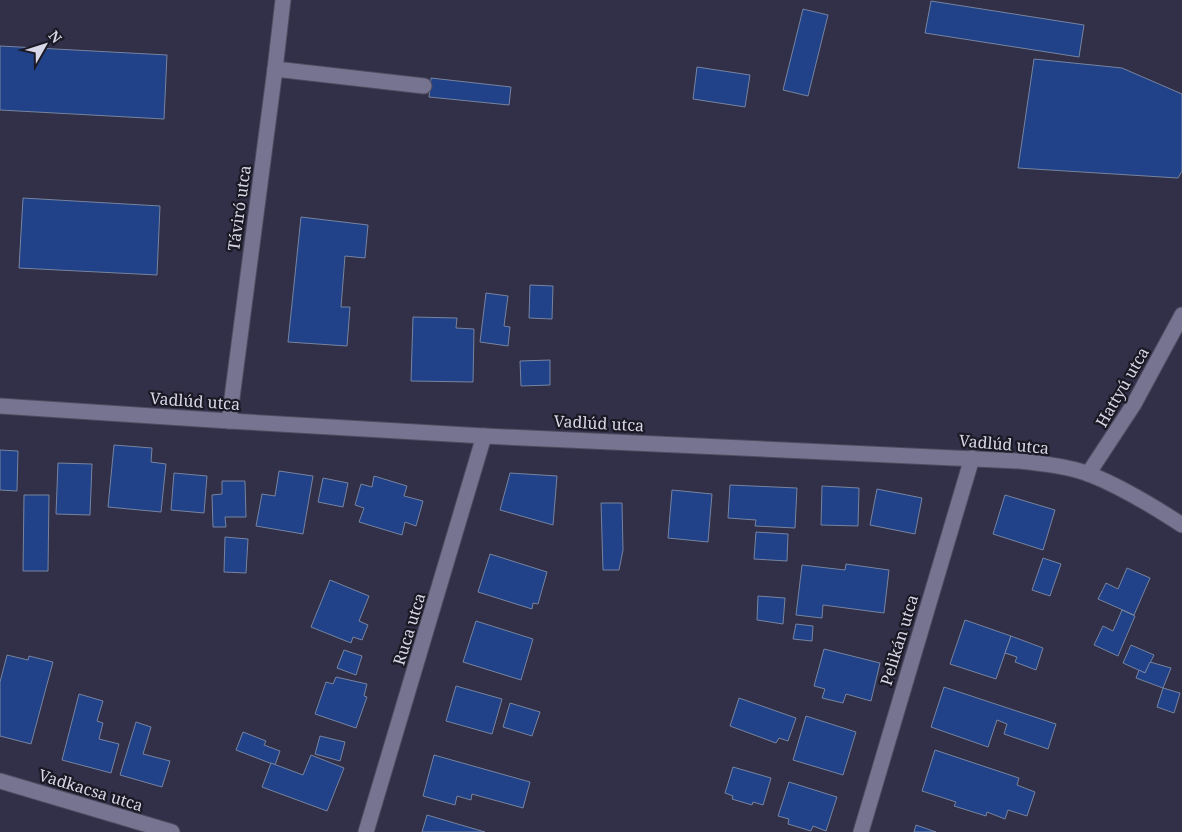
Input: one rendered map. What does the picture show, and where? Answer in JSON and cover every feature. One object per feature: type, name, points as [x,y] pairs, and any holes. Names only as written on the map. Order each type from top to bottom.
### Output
[{"type":"street","name":"Táviró utca","points":[[229,421],[283,0]]},
{"type":"street","points":[[275,69],[424,86]]},
{"type":"street","name":"Hattyú utca","points":[[1088,474],[1134,404],[1182,315]]},
{"type":"street","name":"Vadlúd utca","points":[[0,406],[484,436],[972,458],[1060,466],[1088,474],[1119,488],[1182,525]]},
{"type":"street","name":"Ruca utca","points":[[366,832],[484,436]]},
{"type":"street","name":"Pelikán utca","points":[[861,832],[972,458]]},
{"type":"street","name":"Vadkacsa utca","points":[[0,780],[172,832]]},
{"type":"building","points":[[931,1],[1084,25],[1079,57],[925,33]]},
{"type":"building","points":[[803,9],[828,15],[808,96],[783,90]]},
{"type":"building","points":[[0,46],[167,55],[164,119],[0,110]]},
{"type":"building","points":[[1034,59],[1122,68],[1182,94],[1182,171],[1178,178],[1018,168]]},
{"type":"building","points":[[697,67],[750,75],[745,107],[693,99]]},
{"type":"building","points":[[431,78],[511,87],[509,105],[429,97]]},
{"type":"building","points":[[23,198],[160,206],[157,275],[19,268]]},
{"type":"building","points":[[301,217],[368,225],[365,258],[345,256],[341,307],[350,307],[347,346],[288,342]]},
{"type":"building","points":[[530,285],[553,286],[552,319],[529,318]]},
{"type":"building","points":[[486,293],[508,296],[504,326],[510,327],[508,346],[480,342]]},
{"type":"building","points":[[413,317],[457,318],[456,328],[474,329],[473,382],[411,381]]},
{"type":"building","points":[[550,360],[550,385],[521,386],[520,361]]},
{"type":"building","points":[[114,445],[152,448],[151,462],[166,464],[161,512],[108,507]]},
{"type":"building","points":[[0,450],[18,451],[17,491],[0,490]]},
{"type":"building","points":[[58,463],[92,464],[90,515],[56,514]]},
{"type":"building","points":[[279,471],[313,476],[303,534],[256,526],[262,494],[275,496]]},
{"type":"building","points":[[174,473],[207,476],[204,513],[171,510]]},
{"type":"building","points":[[510,473],[557,476],[553,525],[500,510]]},
{"type":"building","points":[[374,476],[407,486],[404,496],[423,501],[416,526],[405,522],[402,535],[359,522],[364,508],[355,505],[361,484],[372,487]]},
{"type":"building","points":[[323,478],[348,483],[343,507],[318,502]]},
{"type":"building","points":[[222,481],[245,481],[246,517],[225,517],[226,527],[213,527],[212,495],[222,494]]},
{"type":"building","points":[[730,485],[797,488],[795,528],[755,526],[756,520],[728,518]]},
{"type":"building","points":[[822,486],[859,488],[858,526],[821,525]]},
{"type":"building","points":[[877,489],[922,498],[915,534],[870,525]]},
{"type":"building","points":[[672,490],[712,494],[708,542],[668,538]]},
{"type":"building","points":[[24,495],[49,495],[48,571],[23,571]]},
{"type":"building","points":[[1005,495],[1055,510],[1043,550],[993,534]]},
{"type":"building","points":[[601,503],[622,503],[623,550],[619,570],[603,570]]},
{"type":"building","points":[[756,532],[788,534],[787,561],[754,559]]},
{"type":"building","points":[[225,537],[248,539],[246,573],[224,572]]},
{"type":"building","points":[[490,554],[547,572],[538,604],[533,603],[532,609],[478,592]]},
{"type":"building","points":[[1043,558],[1061,564],[1050,596],[1032,590]]},
{"type":"building","points":[[846,564],[889,570],[884,613],[823,605],[822,618],[796,615],[802,565],[845,570]]},
{"type":"building","points":[[1127,568],[1150,578],[1134,615],[1098,599],[1106,583],[1118,589]]},
{"type":"building","points":[[330,580],[369,596],[359,621],[368,625],[362,640],[353,637],[351,643],[311,627]]},
{"type":"building","points":[[758,596],[785,598],[783,624],[757,620]]},
{"type":"building","points":[[1122,610],[1135,616],[1118,656],[1094,645],[1103,626],[1113,631]]},
{"type":"building","points":[[965,620],[1011,636],[996,679],[950,664]]},
{"type":"building","points":[[476,621],[533,639],[521,680],[463,662]]},
{"type":"building","points":[[796,624],[813,626],[812,641],[793,639]]},
{"type":"building","points":[[1011,636],[1043,648],[1036,670],[1015,662],[1017,657],[1005,653]]},
{"type":"building","points":[[1131,645],[1154,655],[1145,673],[1123,663]]},
{"type":"building","points":[[824,649],[880,663],[871,701],[846,694],[843,703],[822,698],[825,689],[814,686]]},
{"type":"building","points":[[344,650],[362,656],[356,675],[337,668]]},
{"type":"building","points":[[7,655],[28,660],[29,656],[53,662],[31,744],[0,736],[0,682]]},
{"type":"building","points":[[1150,662],[1171,668],[1163,688],[1136,678],[1139,670],[1145,673]]},
{"type":"building","points":[[336,677],[367,684],[364,696],[367,697],[356,728],[315,714],[326,682],[333,684]]},
{"type":"building","points":[[456,686],[502,699],[492,734],[446,721]]},
{"type":"building","points":[[944,687],[1056,724],[1048,749],[1004,734],[1007,724],[997,720],[988,747],[931,727]]},
{"type":"building","points":[[1163,688],[1180,693],[1174,713],[1157,707]]},
{"type":"building","points":[[79,694],[103,701],[97,721],[103,723],[99,739],[119,744],[111,773],[62,760]]},
{"type":"building","points":[[739,698],[796,718],[788,741],[779,738],[776,743],[730,726]]},
{"type":"building","points":[[510,703],[540,712],[532,736],[503,727]]},
{"type":"building","points":[[806,716],[856,732],[843,775],[793,760]]},
{"type":"building","points":[[136,722],[151,727],[143,754],[170,761],[162,787],[120,775]]},
{"type":"building","points":[[243,732],[266,741],[264,745],[280,751],[275,765],[236,750]]},
{"type":"building","points":[[320,736],[345,742],[340,761],[315,754]]},
{"type":"building","points":[[935,750],[1019,778],[1017,785],[1035,792],[1027,816],[1008,810],[1005,819],[987,812],[986,816],[954,806],[956,802],[922,791]]},
{"type":"building","points":[[311,755],[344,768],[327,811],[262,787],[271,763],[303,775]]},
{"type":"building","points":[[434,755],[530,782],[523,808],[472,794],[471,800],[457,796],[455,805],[423,796]]},
{"type":"building","points":[[733,767],[771,778],[763,805],[753,802],[752,805],[732,799],[733,796],[725,793]]},
{"type":"building","points":[[789,782],[837,797],[826,831],[813,826],[811,831],[788,824],[789,819],[778,816]]},
{"type":"building","points":[[427,815],[485,832],[422,832]]},
{"type":"building","points":[[916,825],[936,832],[914,832]]}]
